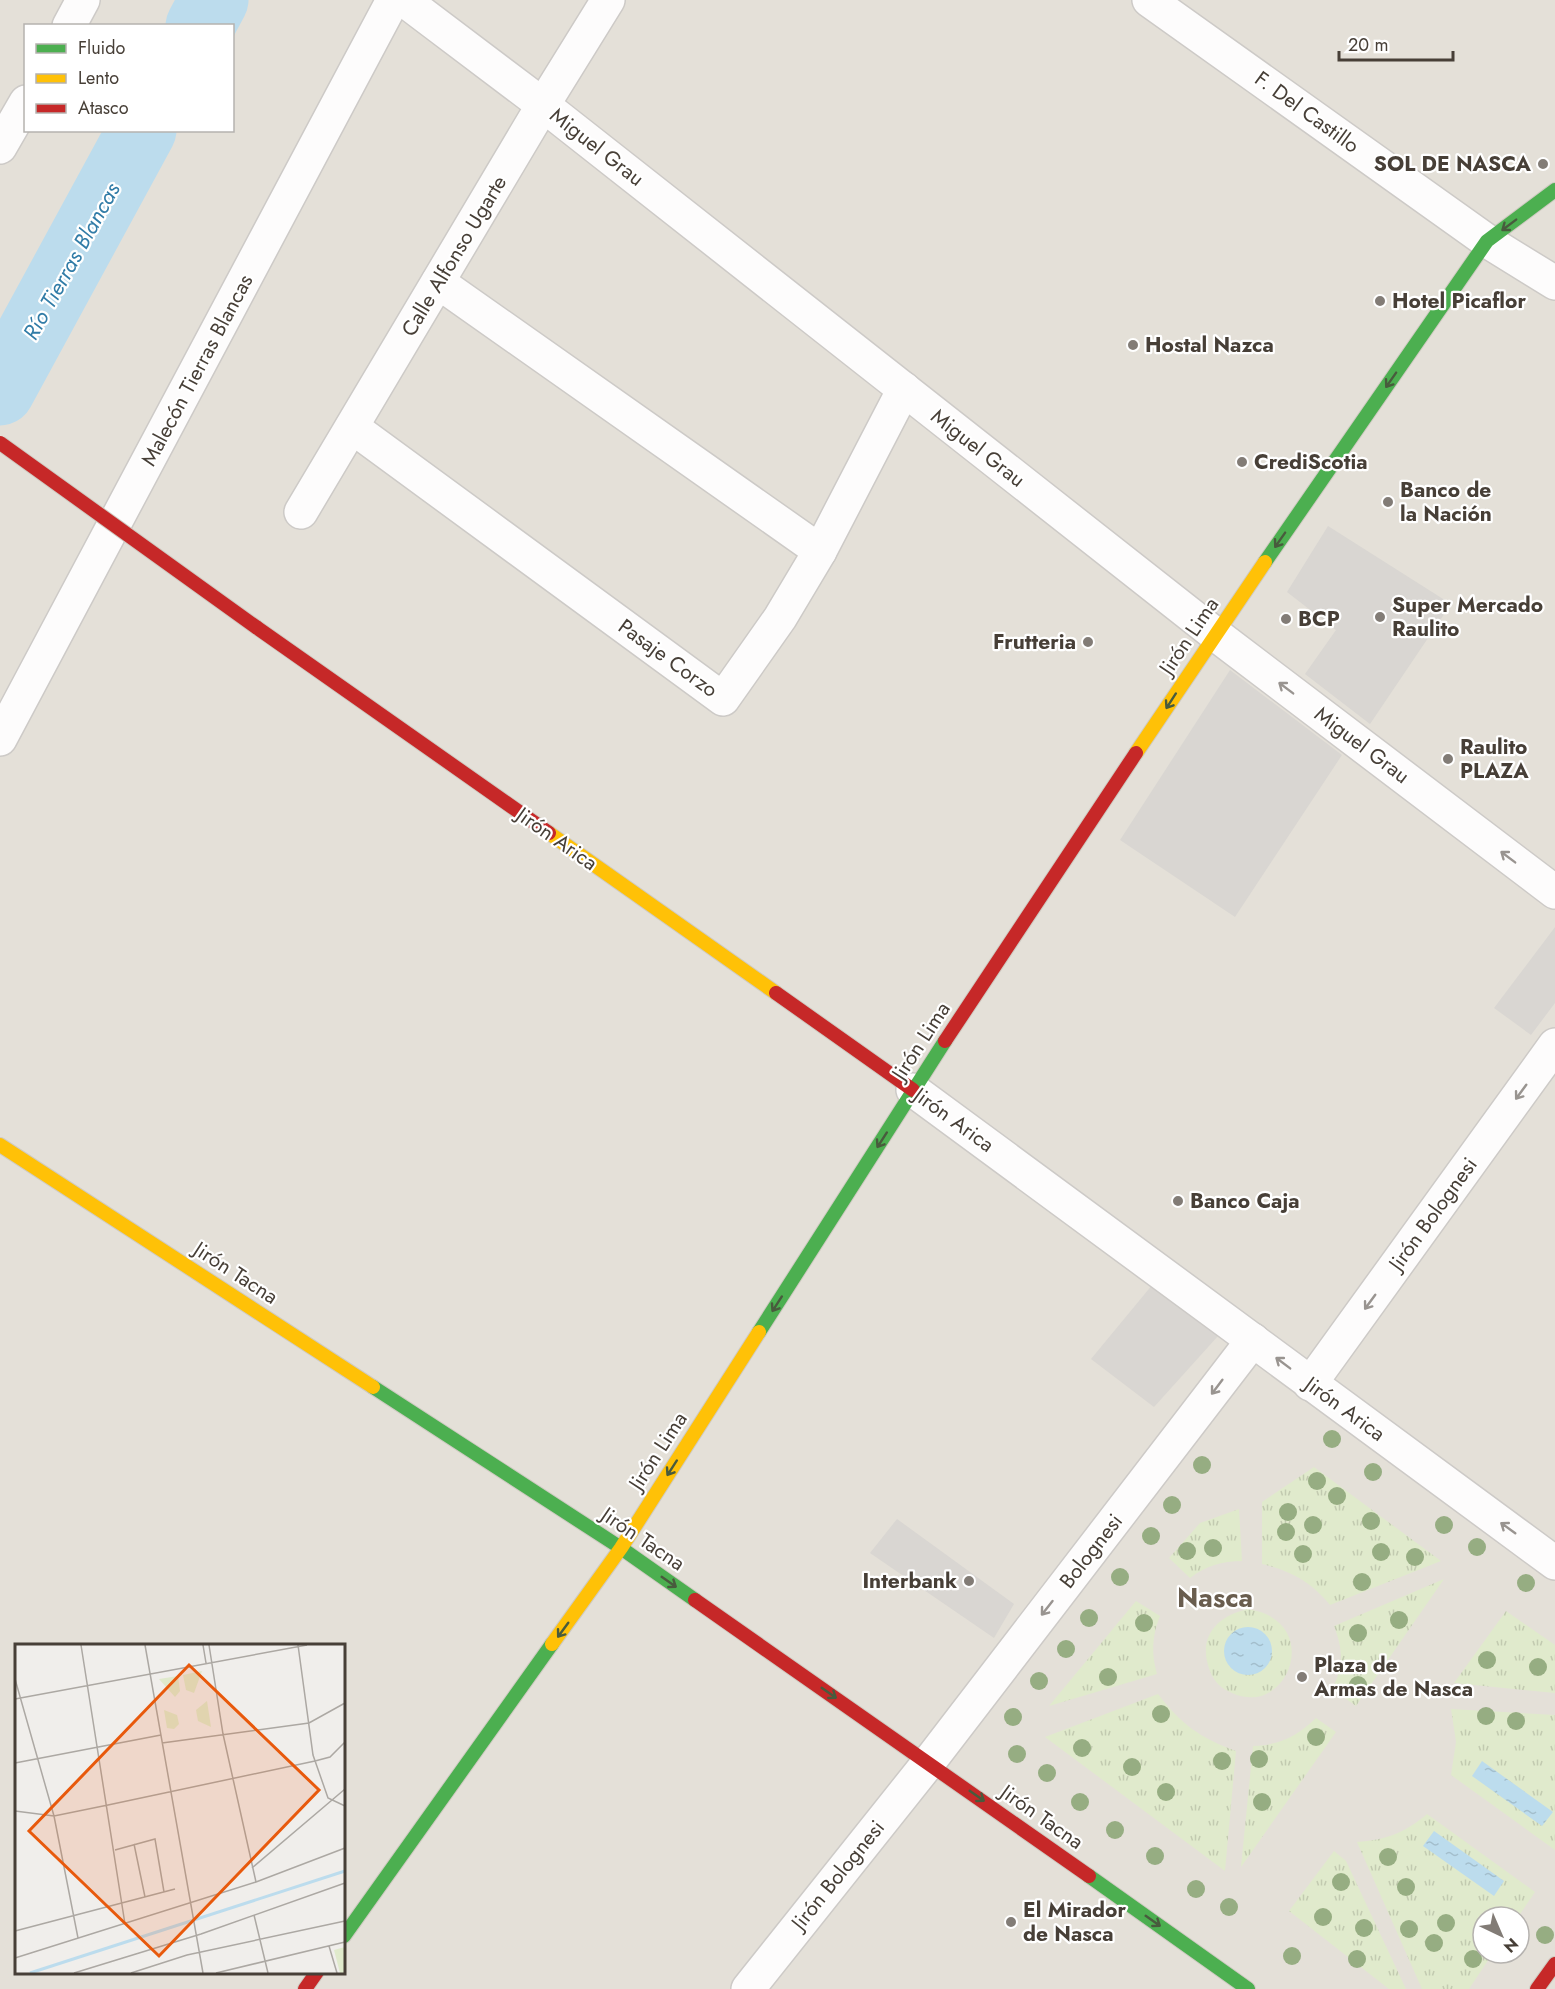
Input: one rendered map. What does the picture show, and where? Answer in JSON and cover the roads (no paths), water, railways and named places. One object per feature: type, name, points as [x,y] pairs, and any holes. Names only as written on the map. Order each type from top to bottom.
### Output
[{"type":"street","points":[[70,24],[83,0]]},
{"type":"street","name":"Malecón Tierras Blancas","points":[[0,740],[393,0]]},
{"type":"street","name":"Miguel Grau","points":[[404,0],[543,105],[1215,634],[1555,892]]},
{"type":"street","name":"Calle Alfonso Ugarte","points":[[301,512],[608,0]]},
{"type":"street","name":"F. Del Castillo","points":[[1149,0],[1487,242],[1555,283]]},
{"type":"street","points":[[0,147],[24,105]]},
{"type":"street","name":"Jirón Lima","points":[[345,1935],[621,1548],[914,1090],[1215,634],[1487,242],[1555,190]]},
{"type":"street","points":[[438,282],[820,550]]},
{"type":"street","name":"Pasaje Corzo","points":[[352,427],[723,699],[780,618],[820,550],[904,389]]},
{"type":"street","name":"Jirón Arica","points":[[0,443],[255,627],[914,1090],[1555,1563]]},
{"type":"street","name":"Jirón Bolognesi","points":[[1310,1384],[1555,1045]]},
{"type":"street","name":"Jirón Tacna","points":[[0,1145],[621,1548],[929,1762],[1248,1989]]},
{"type":"street","name":"Bolognesi","points":[[929,1762],[1253,1340]]},
{"type":"street","name":"Jirón Bolognesi","points":[[748,1989],[929,1762]]},
{"type":"street","points":[[1537,1989],[1555,1964]]},
{"type":"street","points":[[306,1989],[316,1974]]},
{"type":"water","points":[[1243,1627],[1253,1627],[1265,1634],[1272,1646],[1272,1656],[1265,1668],[1253,1675],[1243,1675],[1228,1664],[1224,1656],[1224,1646],[1235,1631]]},
{"type":"water","points":[[1482,1761],[1553,1812],[1542,1826],[1472,1776]]},
{"type":"water","points":[[1434,1831],[1504,1881],[1494,1896],[1423,1846]]},
{"type":"waterway","name":"Río Tierras Blancas","points":[[201,24],[214,0]]},
{"type":"waterway","name":"Río Tierras Blancas","points":[[0,391],[141,132]]},
{"type":"place","name":"SOL DE NASCA","points":[[1543,164]]},
{"type":"place","name":"Hotel Picaflor","points":[[1380,301]]},
{"type":"place","name":"Hostal Nazca","points":[[1133,345]]},
{"type":"place","name":"CrediScotia","points":[[1242,462]]},
{"type":"place","name":"Banco de la Nación","points":[[1388,502]]},
{"type":"place","name":"Super Mercado Raulito","points":[[1380,617]]},
{"type":"place","name":"BCP","points":[[1286,619]]},
{"type":"place","name":"Frutteria","points":[[1088,642]]},
{"type":"place","name":"Raulito PLAZA","points":[[1448,759]]},
{"type":"place","name":"Banco Caja","points":[[1178,1201]]},
{"type":"place","name":"Interbank","points":[[969,1581]]},
{"type":"place","name":"Plaza de Armas de Nasca","points":[[1302,1677]]},
{"type":"place","name":"El Mirador de Nasca","points":[[1011,1922]]},
{"type":"district","name":"Nasca","points":[[1215,1597]]}]
